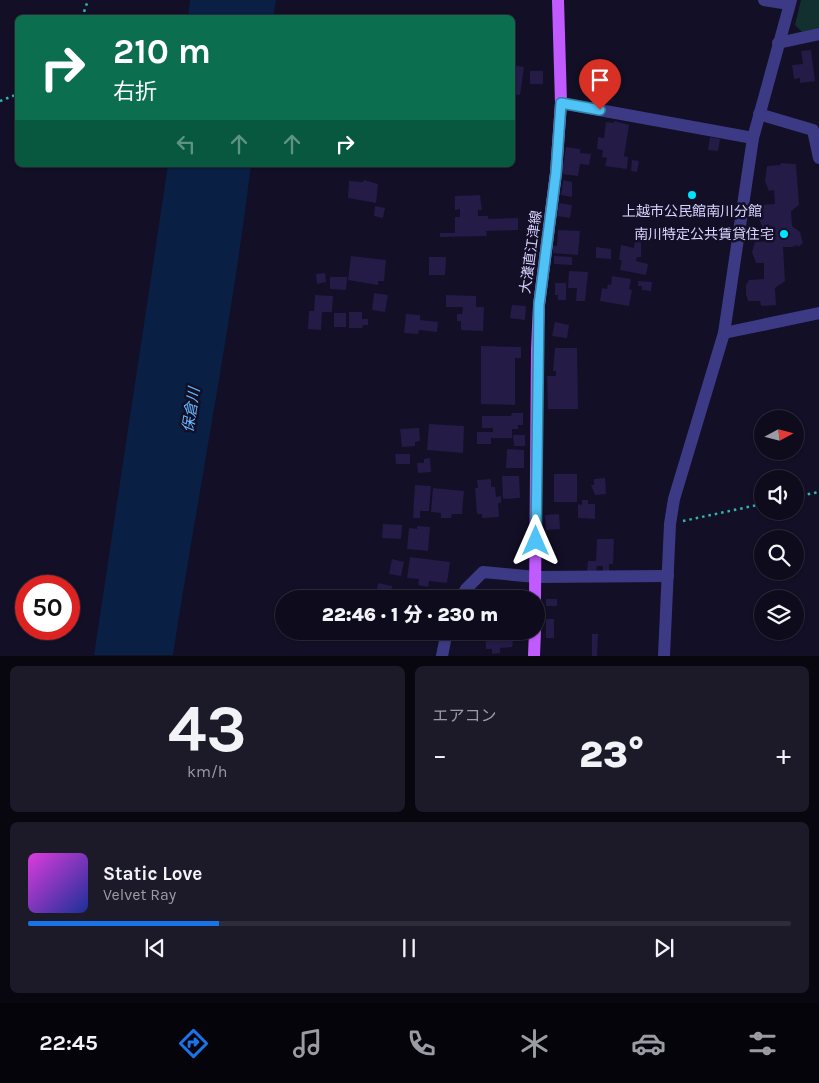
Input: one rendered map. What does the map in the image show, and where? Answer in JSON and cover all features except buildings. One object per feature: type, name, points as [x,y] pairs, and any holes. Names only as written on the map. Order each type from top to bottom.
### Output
[{"type":"main road","name":"大瀁直江津線","points":[[535,590],[536,413],[539,305],[556,173],[561,103],[558,0]]},
{"type":"main road","points":[[534,656],[535,640]]},
{"type":"street","points":[[664,656],[670,524],[674,499],[724,333],[752,138],[790,2],[764,0]]},
{"type":"street","points":[[778,43],[819,34]]},
{"type":"street","points":[[561,103],[752,138]]},
{"type":"street","points":[[759,114],[813,130],[819,158]]},
{"type":"street","points":[[724,333],[819,313]]},
{"type":"street","points":[[465,590],[483,572],[536,577],[668,576]]},
{"type":"street","points":[[442,656],[445,640]]},
{"type":"path","points":[[83,15],[88,0]]},
{"type":"path","points":[[0,101],[15,95]]},
{"type":"path","points":[[804,495],[819,492]]},
{"type":"path","points":[[670,524],[754,506]]},
{"type":"green space","points":[[801,0],[819,0],[819,28],[802,32],[795,25]]},
{"type":"water","points":[[190,0],[276,0],[273,15],[188,15]]},
{"type":"water","name":"保倉川","points":[[168,167],[251,167],[234,288],[173,655],[94,655]]},
{"type":"place","name":"上越市公民館南川分館","points":[[692,195]]},
{"type":"place","name":"南川特定公共賃貸住宅","points":[[784,234]]},
{"type":"route","points":[[536,541],[536,413],[539,305],[556,173],[561,103],[600,110]]}]
